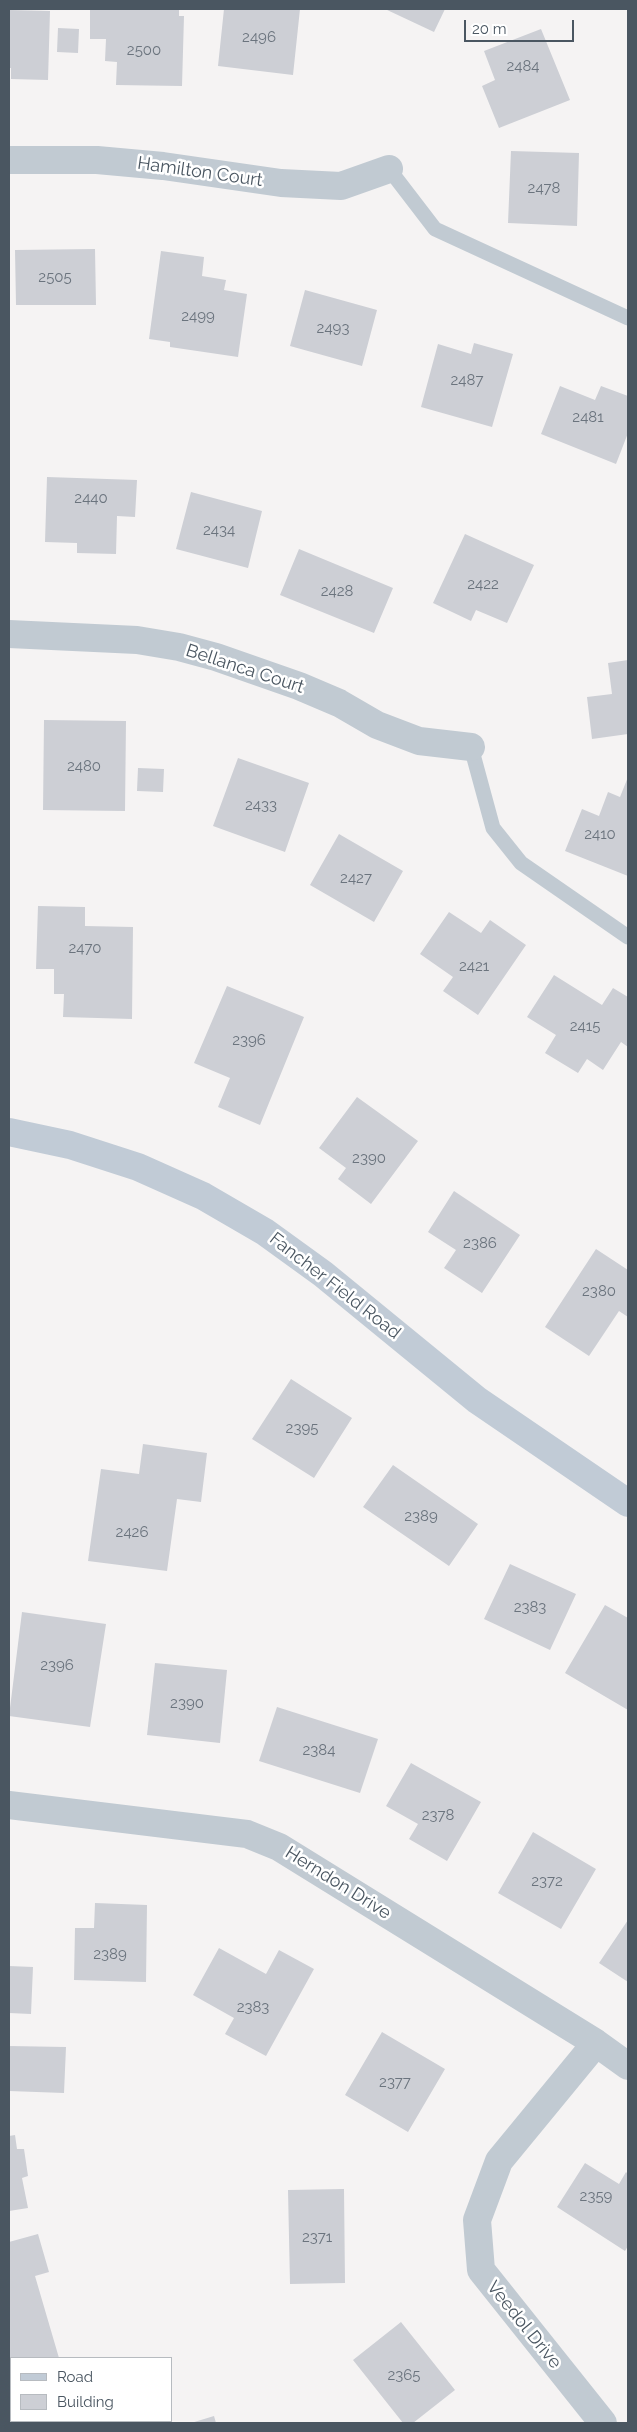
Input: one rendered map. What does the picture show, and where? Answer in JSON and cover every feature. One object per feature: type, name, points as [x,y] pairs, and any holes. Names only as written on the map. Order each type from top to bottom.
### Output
[{"type":"street","name":"Hamilton Court","points":[[9,160],[97,160],[163,166],[281,183],[341,186],[389,169]]},
{"type":"street","name":"Bellanca Court","points":[[9,634],[137,640],[216,657],[299,686],[339,704],[377,725],[419,741],[471,747]]},
{"type":"street","name":"Fancher Field Road","points":[[9,1132],[70,1145],[138,1166],[204,1196],[265,1232],[323,1274],[477,1400],[628,1501]]},
{"type":"street","name":"Herndon Drive","points":[[9,1805],[247,1834],[271,1844],[596,2043],[628,2066]]},
{"type":"street","name":"Veedol Drive","points":[[596,2043],[499,2162],[477,2220],[481,2270],[603,2423]]},
{"type":"lane","points":[[389,169],[436,229],[628,318]]},
{"type":"lane","points":[[471,747],[493,828],[521,863],[628,937]]},
{"type":"building","points":[[90,9],[179,9],[179,16],[184,16],[182,86],[116,85],[117,62],[105,61],[106,39],[90,39]]},
{"type":"building","points":[[224,9],[300,9],[293,75],[218,66]]},
{"type":"building","points":[[385,9],[445,9],[434,32]]},
{"type":"building","points":[[9,10],[50,11],[48,80],[11,79],[11,68],[9,68]]},
{"type":"building","points":[[58,28],[79,29],[78,53],[57,52]]},
{"type":"building","points":[[541,29],[570,100],[499,128],[482,86],[495,80],[484,51]]},
{"type":"building","points":[[511,151],[579,153],[577,226],[508,223]]},
{"type":"building","points":[[95,249],[96,305],[16,305],[15,250]]},
{"type":"building","points":[[161,251],[204,257],[202,276],[226,280],[224,290],[247,294],[238,357],[170,347],[170,342],[149,339]]},
{"type":"building","points":[[305,290],[377,310],[362,366],[290,346]]},
{"type":"building","points":[[474,343],[513,354],[492,427],[421,407],[438,344],[471,354]]},
{"type":"building","points":[[560,386],[595,400],[601,386],[628,396],[628,433],[616,464],[541,434]]},
{"type":"building","points":[[47,477],[137,480],[135,517],[117,516],[116,554],[77,553],[77,543],[45,542]]},
{"type":"building","points":[[191,492],[262,511],[248,568],[176,549]]},
{"type":"building","points":[[465,534],[534,565],[507,623],[476,610],[471,621],[433,603]]},
{"type":"building","points":[[299,549],[393,588],[374,633],[280,595]]},
{"type":"building","points":[[628,660],[628,734],[592,739],[587,697],[612,694],[608,663]]},
{"type":"building","points":[[44,720],[126,721],[125,811],[43,810]]},
{"type":"building","points":[[238,758],[309,783],[285,852],[213,826]]},
{"type":"building","points":[[138,768],[164,769],[163,792],[137,791]]},
{"type":"building","points":[[628,777],[628,876],[565,851],[582,809],[599,816],[608,792],[620,797]]},
{"type":"building","points":[[339,834],[403,871],[374,922],[310,885]]},
{"type":"building","points":[[38,906],[85,907],[85,926],[133,927],[132,1019],[63,1017],[64,994],[54,994],[54,969],[36,969]]},
{"type":"building","points":[[449,912],[481,933],[490,920],[526,945],[478,1015],[443,991],[453,977],[420,954]]},
{"type":"building","points":[[554,975],[602,1005],[613,988],[628,997],[628,1047],[621,1042],[603,1070],[587,1059],[578,1073],[545,1053],[556,1035],[527,1017]]},
{"type":"building","points":[[227,986],[304,1017],[260,1125],[218,1107],[230,1078],[194,1063]]},
{"type":"building","points":[[357,1097],[418,1141],[371,1204],[338,1179],[346,1168],[319,1148]]},
{"type":"building","points":[[454,1191],[520,1235],[482,1293],[444,1268],[456,1250],[428,1232]]},
{"type":"building","points":[[596,1249],[628,1270],[628,1317],[619,1311],[589,1356],[545,1327]]},
{"type":"building","points":[[291,1379],[352,1418],[314,1478],[252,1439]]},
{"type":"building","points":[[143,1444],[207,1453],[201,1502],[177,1499],[167,1571],[88,1561],[101,1469],[139,1474]]},
{"type":"building","points":[[393,1465],[478,1524],[449,1566],[363,1507]]},
{"type":"building","points":[[510,1564],[576,1594],[550,1650],[484,1619]]},
{"type":"building","points":[[605,1605],[628,1618],[628,1710],[565,1673]]},
{"type":"building","points":[[22,1612],[106,1624],[90,1727],[9,1716]]},
{"type":"building","points":[[155,1663],[227,1670],[220,1743],[147,1735]]},
{"type":"building","points":[[277,1707],[378,1739],[360,1793],[259,1761]]},
{"type":"building","points":[[411,1763],[481,1802],[447,1861],[409,1839],[418,1824],[386,1806]]},
{"type":"building","points":[[533,1832],[596,1869],[561,1929],[498,1893]]},
{"type":"building","points":[[95,1903],[147,1905],[146,1982],[74,1980],[75,1928],[94,1928]]},
{"type":"building","points":[[628,1920],[628,1982],[599,1963]]},
{"type":"building","points":[[219,1948],[266,1974],[279,1950],[314,1969],[266,2056],[225,2034],[234,2018],[193,1995]]},
{"type":"building","points":[[9,1966],[33,1967],[31,2014],[9,2013]]},
{"type":"building","points":[[382,2032],[445,2069],[408,2132],[345,2095]]},
{"type":"building","points":[[9,2046],[66,2047],[64,2093],[9,2091]]},
{"type":"building","points":[[15,2135],[17,2149],[24,2149],[28,2176],[22,2178],[28,2208],[9,2211],[9,2136]]},
{"type":"building","points":[[585,2163],[619,2184],[626,2172],[628,2174],[628,2246],[625,2251],[557,2207]]},
{"type":"building","points":[[344,2189],[345,2283],[290,2284],[288,2190]]},
{"type":"building","points":[[38,2234],[49,2272],[35,2276],[59,2357],[10,2357],[9,2379],[9,2242]]},
{"type":"building","points":[[401,2322],[455,2390],[413,2423],[403,2423],[353,2360]]},
{"type":"building","points":[[214,2416],[216,2423],[191,2423]]}]
